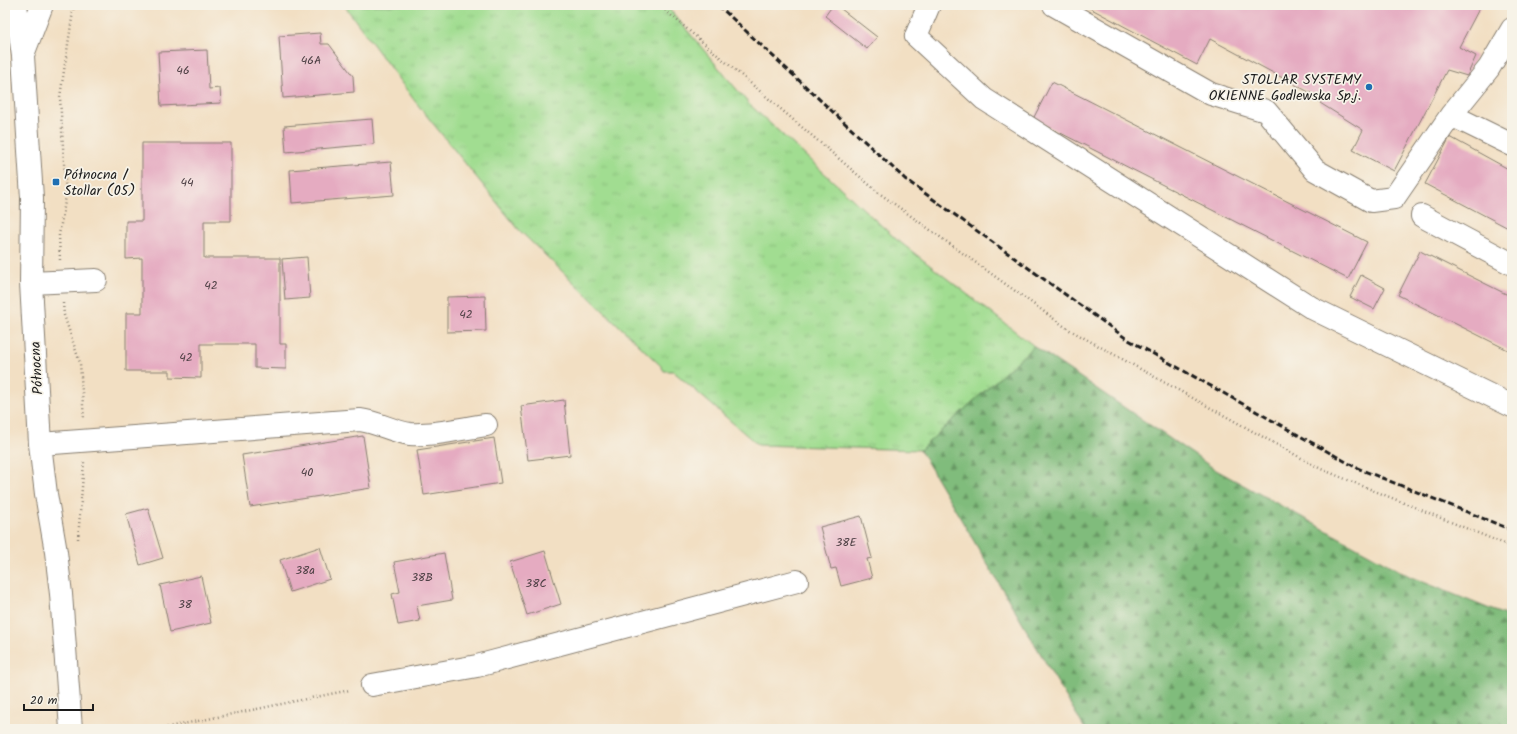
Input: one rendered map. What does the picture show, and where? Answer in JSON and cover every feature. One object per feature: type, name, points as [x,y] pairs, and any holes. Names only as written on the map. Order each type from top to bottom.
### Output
[{"type":"street","name":"Północna","points":[[16,5],[23,56],[32,198],[31,283],[40,444],[61,594],[71,729]]},
{"type":"street","points":[[23,56],[42,5]]},
{"type":"street","points":[[929,5],[916,36],[984,99],[1312,308],[1512,406]]},
{"type":"street","points":[[1054,5],[1211,94],[1266,111],[1315,170],[1371,201],[1394,198],[1451,115],[1489,68],[1512,30]]},
{"type":"street","points":[[1451,115],[1512,145]]},
{"type":"street","points":[[1422,216],[1512,264]]},
{"type":"street","points":[[31,283],[96,280]]},
{"type":"street","points":[[40,444],[360,420],[372,421],[408,434],[421,434],[486,425]]},
{"type":"street","points":[[372,685],[477,666],[797,581]]},
{"type":"path","points":[[74,5],[60,97],[66,196],[59,235],[64,315],[80,363],[85,440],[78,540]]},
{"type":"path","points":[[659,5],[879,193],[1068,329],[1321,469],[1512,547]]},
{"type":"path","points":[[159,729],[372,685]]},
{"type":"green space","points":[[344,5],[666,5],[749,104],[896,239],[1034,346],[920,450],[758,445],[673,371],[664,371],[661,366],[520,231],[414,100]]},
{"type":"green space","points":[[1034,346],[1216,470],[1411,577],[1512,618],[1512,729],[1085,729],[920,450]]},
{"type":"building","points":[[833,5],[836,5],[877,37],[867,49],[825,16]]},
{"type":"building","name":"STOLLAR SYSTEMY OKIENNE Godlewska Sp.j.","points":[[1084,5],[1481,5],[1459,47],[1476,56],[1467,76],[1447,70],[1394,171],[1353,150],[1363,130],[1320,103],[1320,98],[1210,39],[1197,65]]},
{"type":"building","points":[[320,33],[321,44],[329,44],[353,76],[354,92],[283,98],[279,36]]},
{"type":"building","points":[[207,50],[209,89],[220,88],[221,103],[161,106],[158,52]]},
{"type":"building","points":[[1052,82],[1367,242],[1348,279],[1033,119]]},
{"type":"building","points":[[372,119],[374,144],[286,152],[284,126]]},
{"type":"building","points":[[1450,137],[1512,171],[1512,230],[1425,184]]},
{"type":"building","points":[[142,143],[231,143],[231,221],[204,221],[204,258],[280,258],[280,344],[286,344],[286,369],[255,368],[255,344],[201,344],[201,378],[170,377],[170,371],[126,371],[126,313],[142,313],[142,258],[126,259],[126,221],[142,221]]},
{"type":"building","points":[[391,162],[394,195],[292,203],[290,170]]},
{"type":"building","points":[[1420,251],[1512,297],[1512,352],[1398,295]]},
{"type":"building","points":[[307,257],[310,298],[285,300],[282,259]]},
{"type":"building","points":[[1361,275],[1385,288],[1374,309],[1350,297]]},
{"type":"building","points":[[485,296],[486,331],[447,332],[447,297]]},
{"type":"building","points":[[564,400],[570,455],[528,460],[521,406]]},
{"type":"building","points":[[363,436],[371,488],[250,507],[242,455]]},
{"type":"building","points":[[494,438],[501,483],[424,495],[417,450]]},
{"type":"building","points":[[148,508],[163,558],[140,565],[126,514]]},
{"type":"building","points":[[861,516],[872,558],[867,559],[872,578],[841,586],[836,568],[831,569],[820,527]]},
{"type":"building","points":[[320,547],[330,579],[290,592],[280,560]]},
{"type":"building","points":[[545,551],[561,604],[527,615],[510,562]]},
{"type":"building","points":[[444,553],[452,600],[417,606],[420,621],[398,625],[392,594],[400,592],[394,562]]},
{"type":"building","points":[[201,576],[211,623],[170,632],[160,585]]},
{"type":"railway","points":[[718,5],[905,179],[1127,339],[1357,468],[1512,530]]},
{"type":"place","name":"STOLLAR SYSTEMY OKIENNE Godlewska Sp.j.","points":[[1369,87]]},
{"type":"place","name":"Północna / Stollar (05)","points":[[56,182]]}]
